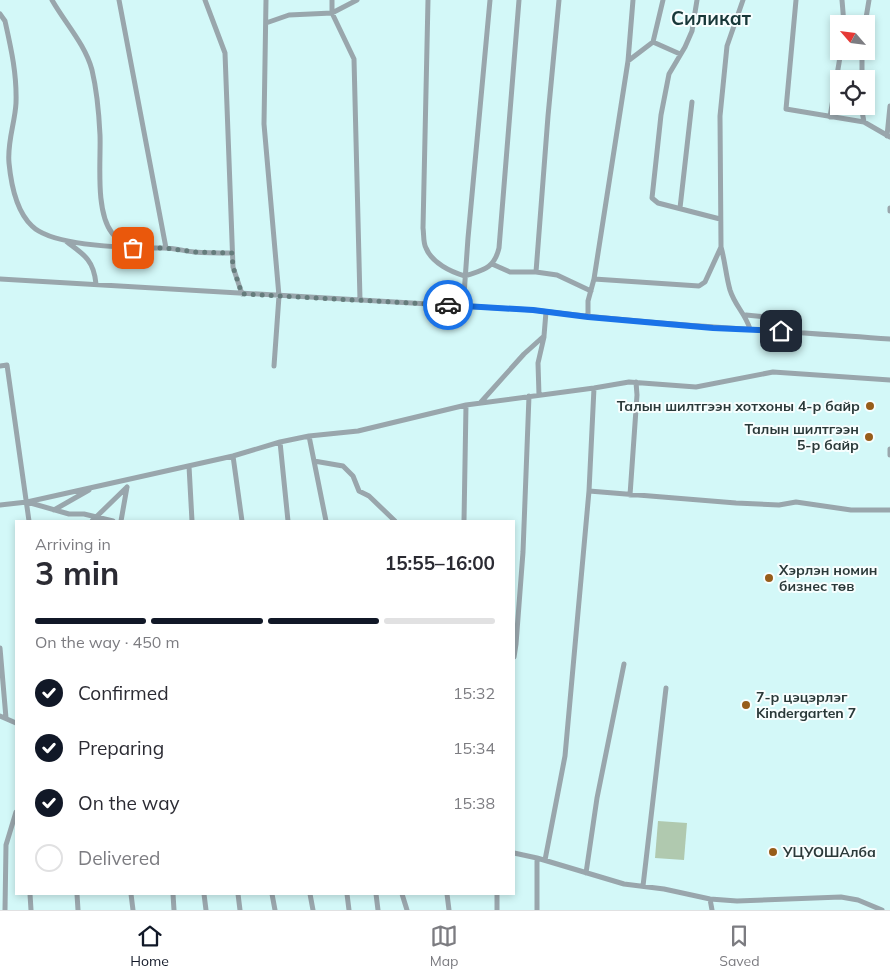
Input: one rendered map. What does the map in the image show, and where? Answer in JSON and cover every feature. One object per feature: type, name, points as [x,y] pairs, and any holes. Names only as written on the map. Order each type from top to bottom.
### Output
[{"type":"street","points":[[52,0],[71,29],[91,68],[98,108],[100,134],[99,174],[102,208],[105,218],[111,233],[133,248]]},
{"type":"street","points":[[119,0],[166,248]]},
{"type":"street","points":[[204,0],[225,53],[232,253],[233,267],[242,294]]},
{"type":"street","points":[[266,0],[264,124],[279,296],[274,366]]},
{"type":"street","points":[[332,0],[332,13],[354,59],[360,300]]},
{"type":"street","points":[[266,23],[289,15],[332,13],[358,0]]},
{"type":"street","points":[[428,0],[423,228],[425,248],[432,258],[445,268],[465,276],[483,270],[492,264],[499,248],[519,0]]},
{"type":"street","points":[[464,306],[465,276],[490,0]]},
{"type":"street","points":[[536,272],[559,0]]},
{"type":"street","points":[[588,317],[628,61],[633,0]]},
{"type":"street","points":[[628,61],[653,42],[663,0]]},
{"type":"street","points":[[697,0],[692,31],[669,74],[661,115],[652,198],[658,203],[720,219]]},
{"type":"street","points":[[743,0],[727,46],[719,134],[720,219],[721,247],[730,290],[736,305],[746,316],[750,328]]},
{"type":"street","points":[[796,0],[786,109],[864,122],[889,136],[890,106]]},
{"type":"street","points":[[842,0],[843,15]]},
{"type":"street","points":[[866,15],[868,0]]},
{"type":"street","points":[[0,14],[5,21],[15,70],[16,104],[9,140],[8,162],[15,200],[31,226],[44,235],[65,241],[133,248],[166,248],[195,252],[232,253]]},
{"type":"street","points":[[653,42],[680,54]]},
{"type":"street","points":[[830,117],[840,60]]},
{"type":"street","points":[[680,208],[692,102]]},
{"type":"street","points":[[863,115],[864,122]]},
{"type":"street","points":[[65,241],[86,255],[95,270],[96,284]]},
{"type":"street","points":[[594,279],[699,286],[705,282],[721,247]]},
{"type":"street","points":[[492,264],[510,272],[536,272],[557,275],[591,291]]},
{"type":"street","points":[[0,279],[464,306],[713,328],[750,328],[890,339]]},
{"type":"street","points":[[539,395],[538,363],[544,336],[546,312]]},
{"type":"street","points":[[746,316],[790,319],[796,332]]},
{"type":"street","points":[[481,403],[524,354],[544,336]]},
{"type":"street","points":[[0,366],[7,366],[29,520]]},
{"type":"street","points":[[0,505],[27,502],[94,488],[234,456],[280,442],[309,436],[358,431],[466,405],[594,388],[610,384],[636,382],[696,387],[773,372],[890,380]]},
{"type":"street","points":[[630,495],[637,395],[636,382]]},
{"type":"street","points":[[545,860],[565,756],[589,491],[594,388]]},
{"type":"street","points":[[515,641],[524,552],[529,396]]},
{"type":"street","points":[[464,520],[466,405]]},
{"type":"street","points":[[309,436],[326,520]]},
{"type":"street","points":[[280,442],[288,520]]},
{"type":"street","points":[[890,449],[890,455]]},
{"type":"street","points":[[234,456],[242,520]]},
{"type":"street","points":[[314,461],[343,466],[353,476],[359,491],[369,496],[394,520]]},
{"type":"street","points":[[189,466],[192,520]]},
{"type":"street","points":[[121,520],[129,479]]},
{"type":"street","points":[[27,502],[69,514],[84,514],[94,519],[127,487]]},
{"type":"street","points":[[54,510],[94,488]]},
{"type":"street","points":[[589,491],[766,505],[796,502],[851,510],[890,510]]},
{"type":"street","points":[[69,514],[71,520]]},
{"type":"street","points":[[0,648],[3,717],[15,723]]},
{"type":"street","points":[[586,873],[597,798],[624,664]]},
{"type":"street","points":[[643,886],[666,688]]},
{"type":"street","points":[[5,910],[7,892],[6,846],[15,815]]},
{"type":"street","points":[[515,853],[545,860],[624,884],[710,899],[737,901],[841,897],[858,900],[882,910]]},
{"type":"street","points":[[537,858],[537,910]]},
{"type":"street","points":[[30,895],[31,910]]},
{"type":"street","points":[[77,895],[78,910]]},
{"type":"street","points":[[131,895],[133,910]]},
{"type":"street","points":[[173,895],[174,910]]},
{"type":"street","points":[[204,895],[206,910]]},
{"type":"street","points":[[238,895],[240,910]]},
{"type":"street","points":[[272,895],[275,910]]},
{"type":"street","points":[[310,895],[313,910]]},
{"type":"street","points":[[347,895],[349,910]]},
{"type":"street","points":[[376,895],[378,910]]},
{"type":"street","points":[[402,895],[407,910]]},
{"type":"street","points":[[447,895],[449,910]]},
{"type":"street","points":[[497,895],[497,910]]},
{"type":"street","points":[[710,899],[712,910]]},
{"type":"green space","points":[[658,821],[687,823],[684,860],[655,858]]},
{"type":"way so far","points":[[133,248],[166,248],[195,252],[232,253],[233,267],[242,294],[448,305]]},
{"type":"place","name":"Талын шилтгээн хотхоны 4-р байр","points":[[870,406]]},
{"type":"place","name":"Талын шилтгээн 5-р байр","points":[[869,437]]},
{"type":"place","name":"Хэрлэн номин бизнес төв","points":[[769,578]]},
{"type":"place","name":"7-р цэцэрлэг Kindergarten 7","points":[[746,705]]},
{"type":"place","name":"УЦУОШАлба","points":[[773,852]]},
{"type":"district","name":"Силикат","points":[[711,18]]},
{"type":"route","points":[[448,305],[533,310],[713,328],[750,328],[781,331]]}]
